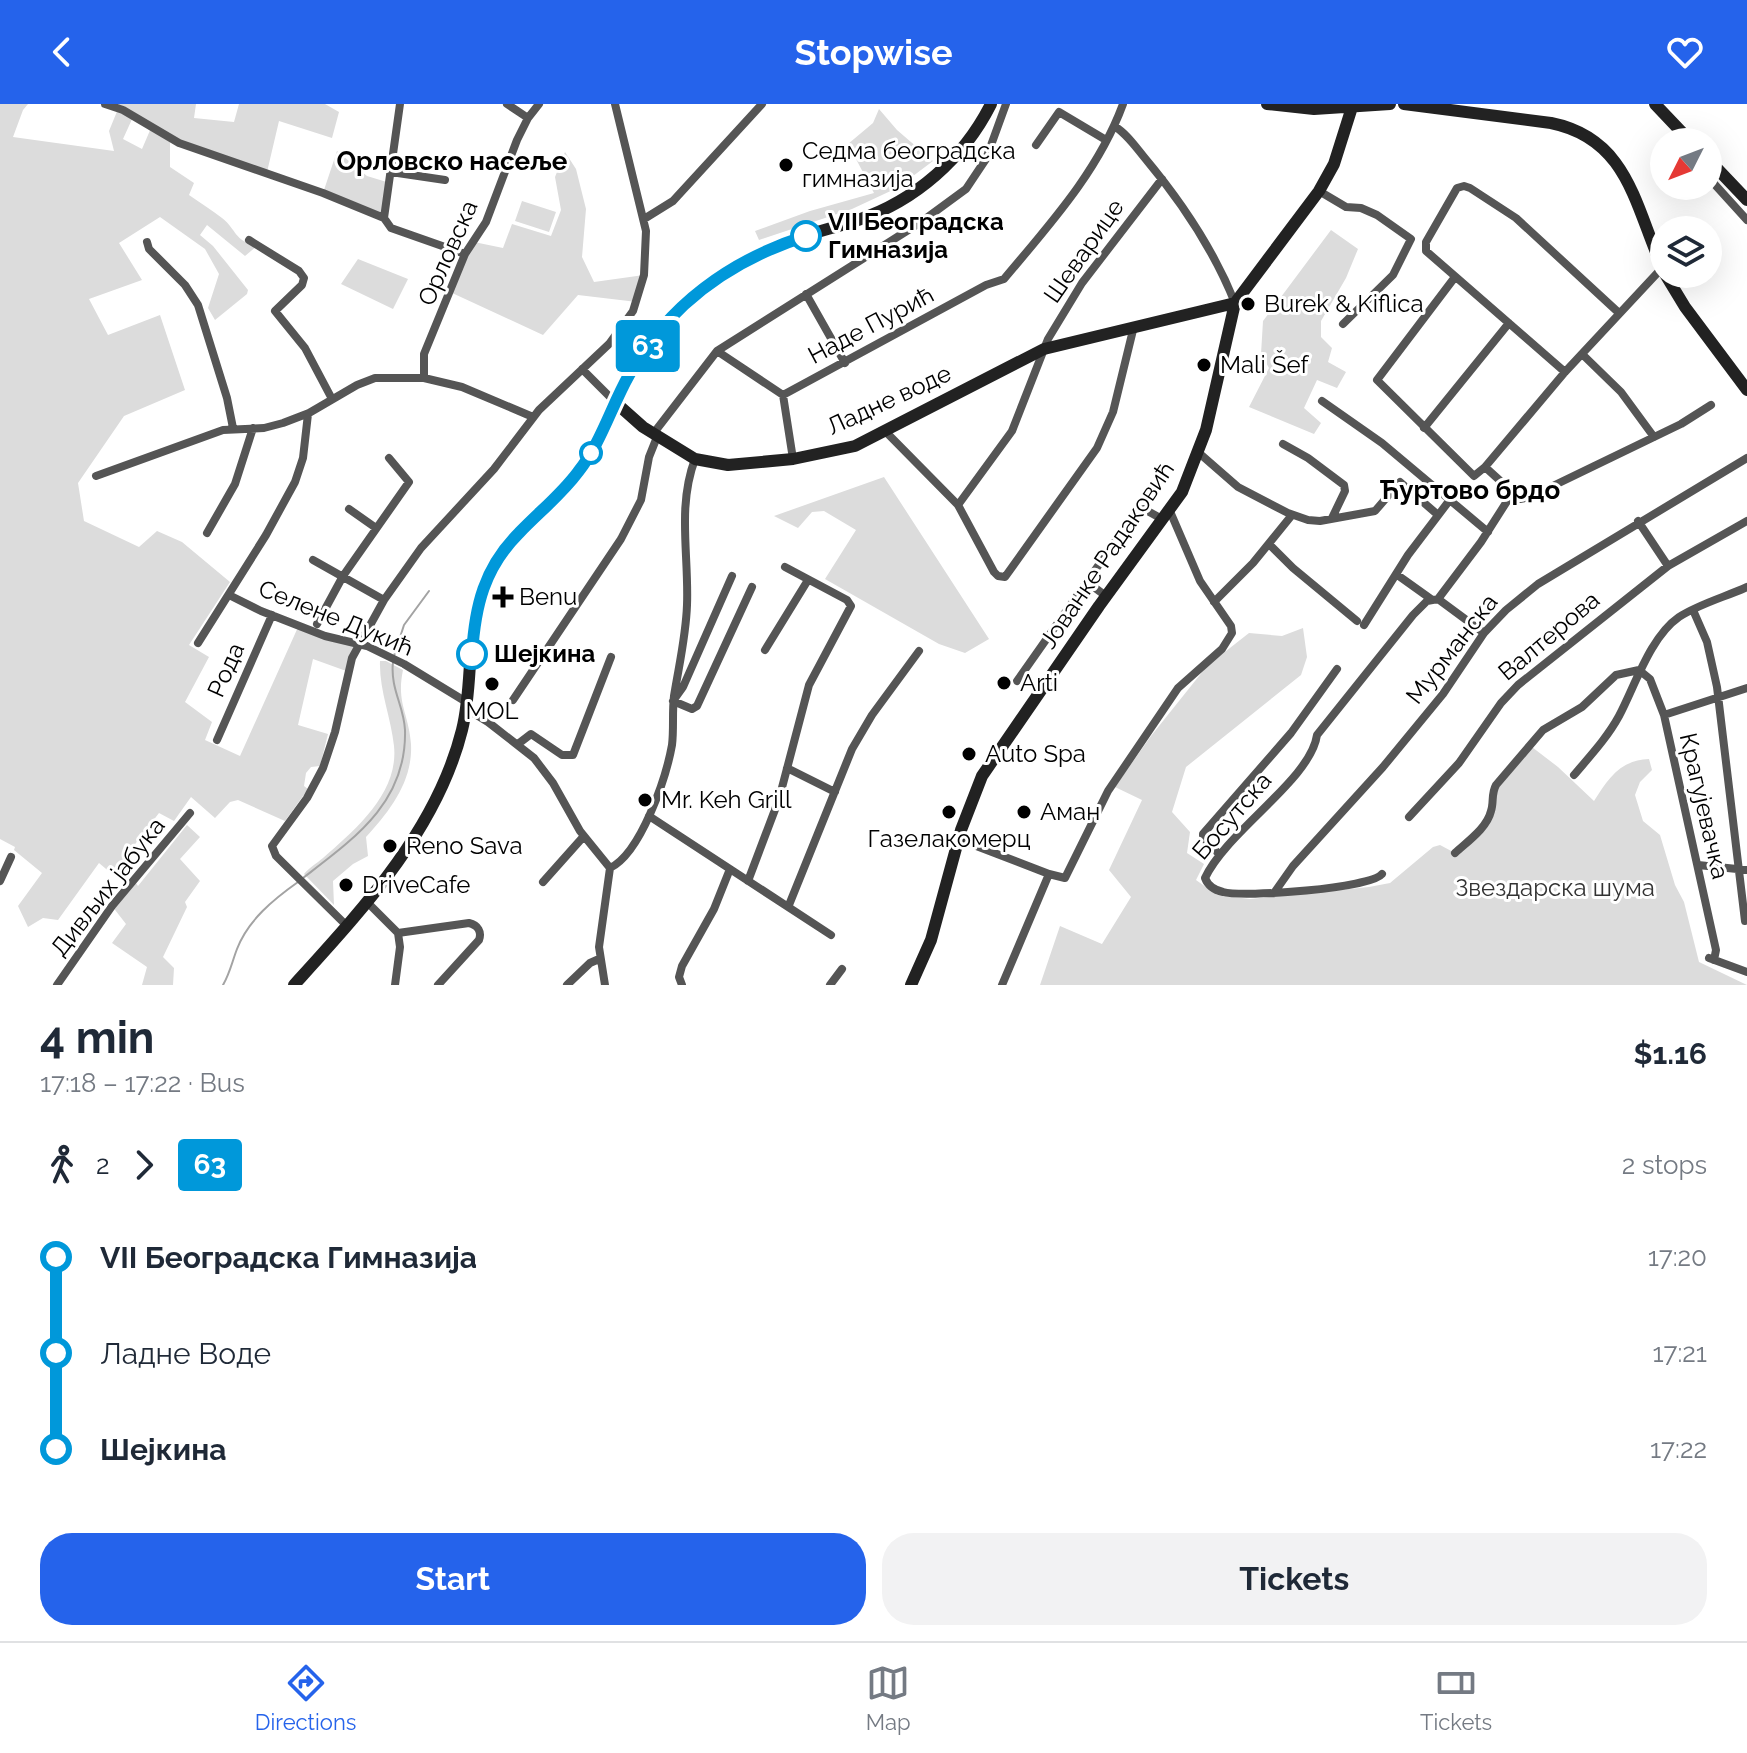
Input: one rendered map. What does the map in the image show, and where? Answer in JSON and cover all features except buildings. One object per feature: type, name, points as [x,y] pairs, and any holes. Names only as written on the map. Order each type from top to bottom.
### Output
[{"type":"main road","points":[[294,985],[366,901],[429,814],[452,765],[467,706],[476,609],[490,572],[518,533],[564,490],[580,470],[599,439],[634,366],[657,333],[704,287],[734,266],[765,250],[872,214],[904,198],[955,158],[991,104]]},
{"type":"main road","points":[[1267,104],[1299,109],[1390,104]]},
{"type":"main road","points":[[1404,104],[1477,108],[1579,131],[1599,144],[1615,160],[1627,179],[1650,236]]},
{"type":"main road","points":[[1655,104],[1678,128]]},
{"type":"main road","name":"Јованке Радаковић","points":[[911,985],[939,917],[958,839],[976,788],[992,759],[1186,483],[1210,415],[1235,303],[1319,191],[1334,164],[1353,105]]},
{"type":"main road","points":[[1722,174],[1747,200]]},
{"type":"main road","points":[[1674,288],[1747,390]]},
{"type":"main road","name":"Ладне воде","points":[[616,403],[655,435],[695,459],[728,465],[793,459],[849,448],[1044,349],[1235,303]]},
{"type":"street","points":[[105,104],[123,110],[170,138],[202,152],[267,172],[384,218],[391,228],[465,254]]},
{"type":"street","points":[[384,218],[400,104]]},
{"type":"street","points":[[507,104],[528,118]]},
{"type":"street","name":"Орловска","points":[[424,378],[424,354],[465,254],[482,231],[508,160],[528,118],[539,104]]},
{"type":"street","points":[[346,925],[276,856],[272,846],[307,798],[323,768],[358,644],[384,600],[421,548],[494,469],[533,417],[618,334],[637,302],[646,267],[644,219],[615,104]]},
{"type":"street","points":[[644,219],[673,201],[762,104]]},
{"type":"street","points":[[513,700],[621,539],[641,500],[655,435],[717,351],[921,222],[966,189],[986,159],[1006,104]]},
{"type":"street","name":"Наде Пурић","points":[[783,395],[977,290],[999,283],[1077,191],[1123,104]]},
{"type":"street","points":[[1036,145],[1059,112],[1106,140]]},
{"type":"street","points":[[1114,126],[1162,179],[1196,226],[1235,303]]},
{"type":"street","points":[[391,172],[445,180]]},
{"type":"street","name":"Шеварице","points":[[958,505],[1012,431],[1044,349],[1082,283],[1162,179]]},
{"type":"street","points":[[1565,372],[1431,256],[1425,247],[1457,188],[1464,186],[1516,218],[1619,313]]},
{"type":"street","points":[[1319,191],[1346,207],[1361,208],[1377,215],[1411,239],[1393,275],[1343,324]]},
{"type":"street","points":[[1722,192],[1747,220]]},
{"type":"street","points":[[249,240],[299,271],[304,278],[302,285],[275,311],[303,344],[332,399]]},
{"type":"street","points":[[147,242],[149,249],[178,277],[198,304],[233,428]]},
{"type":"street","points":[[1455,277],[1378,378],[1380,385],[1474,476],[1619,313],[1650,284]]},
{"type":"street","points":[[806,294],[845,363]]},
{"type":"street","points":[[1424,428],[1509,323]]},
{"type":"street","points":[[884,430],[958,505],[994,572],[1001,577],[1008,574],[1097,448],[1113,412],[1134,326]]},
{"type":"street","points":[[717,351],[783,395],[793,459]]},
{"type":"street","points":[[1582,354],[1621,392],[1654,437]]},
{"type":"street","name":"Ладне воде","points":[[582,369],[616,403]]},
{"type":"street","points":[[96,476],[198,437],[233,428],[275,426],[308,414],[369,380],[424,378],[471,390],[533,417]]},
{"type":"street","points":[[1322,401],[1382,443],[1488,532]]},
{"type":"street","points":[[1485,467],[1507,487],[1511,495],[1520,499],[1530,497],[1681,424],[1711,405]]},
{"type":"street","points":[[198,643],[295,482],[305,449],[308,414]]},
{"type":"street","points":[[207,533],[235,484],[253,428]]},
{"type":"street","points":[[1283,444],[1344,485],[1345,491],[1332,518]]},
{"type":"street","points":[[1199,453],[1238,487],[1292,515],[1314,521],[1375,511],[1400,482],[1438,515]]},
{"type":"street","points":[[317,624],[343,576],[409,482],[389,458]]},
{"type":"street","name":"Мурманска","points":[[1274,893],[1293,866],[1383,767],[1443,694],[1484,633],[1506,610],[1538,584],[1747,458]]},
{"type":"street","points":[[605,985],[599,959],[610,868],[633,847],[649,816],[671,749],[673,701],[687,604],[685,501],[695,459]]},
{"type":"street","name":"Босутска","points":[[1274,893],[1236,894],[1212,888],[1205,876],[1219,854],[1305,764],[1317,735],[1413,615],[1435,599],[1488,532],[1511,495]]},
{"type":"street","points":[[1269,544],[1293,568],[1361,623],[1449,501]]},
{"type":"street","points":[[349,509],[376,528]]},
{"type":"street","points":[[958,839],[1065,878],[1108,791],[1178,688],[1218,655],[1226,644],[1232,628],[1200,581],[1166,514],[1144,509],[1136,512],[1017,681]]},
{"type":"street","points":[[1214,602],[1292,515]]},
{"type":"street","points":[[1638,521],[1668,566]]},
{"type":"street","name":"Валтерова","points":[[1409,817],[1459,763],[1501,703],[1518,685],[1668,566],[1747,521]]},
{"type":"street","points":[[313,560],[384,600]]},
{"type":"street","points":[[748,881],[772,821],[809,685],[851,606],[847,600],[785,567]]},
{"type":"street","points":[[1396,574],[1484,633]]},
{"type":"street","points":[[673,701],[686,680],[732,576]]},
{"type":"street","points":[[765,650],[808,580]]},
{"type":"street","points":[[1087,582],[1106,596]]},
{"type":"street","points":[[673,701],[692,709],[697,706],[752,587]]},
{"type":"street","points":[[1574,775],[1617,720],[1639,670],[1670,625],[1693,610],[1747,587]]},
{"type":"street","name":"Селене Дукић","points":[[229,595],[325,636],[358,644],[399,661],[467,706],[518,744],[548,775],[584,836],[610,868]]},
{"type":"street","points":[[1693,610],[1707,642],[1719,698],[1742,869],[1745,921]]},
{"type":"street","name":"Рода","points":[[217,740],[272,615]]},
{"type":"street","points":[[789,905],[860,735],[919,651]]},
{"type":"street","points":[[518,744],[531,734],[562,755],[575,753],[611,657]]},
{"type":"street","points":[[1219,854],[1203,838],[1205,831],[1302,719],[1337,669]]},
{"type":"street","points":[[1455,853],[1483,826],[1491,813],[1492,792],[1496,785],[1540,732],[1582,707],[1616,675],[1639,670]]},
{"type":"street","name":"Крагујевачка","points":[[1639,670],[1650,679],[1664,715],[1716,950],[1712,959],[1747,972]]},
{"type":"street","points":[[1664,715],[1747,688]]},
{"type":"street","points":[[1302,719],[1317,735]]},
{"type":"street","points":[[787,768],[835,792]]},
{"type":"street","name":"Дивљих јабука","points":[[57,985],[112,906],[190,813]]},
{"type":"street","points":[[649,816],[831,935]]},
{"type":"street","points":[[543,882],[584,836]]},
{"type":"street","points":[[0,881],[11,857]]},
{"type":"street","points":[[1698,865],[1742,869]]},
{"type":"street","points":[[682,985],[679,977],[682,966],[714,909],[730,869]]},
{"type":"street","points":[[1002,985],[1049,874]]},
{"type":"street","points":[[1274,893],[1343,886],[1377,880],[1382,874]]},
{"type":"street","points":[[366,901],[398,933],[400,947],[395,985]]},
{"type":"street","points":[[398,933],[469,923],[479,930],[479,940],[438,985]]},
{"type":"street","points":[[567,985],[590,963],[599,959]]},
{"type":"street","points":[[830,985],[842,969]]},
{"type":"green space","points":[[0,104],[28,104],[13,137],[114,151],[109,131],[118,109],[105,104],[196,104],[194,118],[234,122],[239,104],[325,104],[339,112],[332,138],[279,121],[267,172],[170,139],[170,167],[194,183],[189,195],[222,218],[240,238],[257,246],[245,256],[207,225],[200,235],[213,246],[248,290],[247,294],[215,320],[208,308],[219,274],[205,249],[160,217],[119,243],[142,280],[89,299],[108,335],[160,315],[185,390],[124,416],[78,483],[84,521],[139,547],[157,531],[182,542],[230,582],[189,645],[209,657],[185,702],[212,722],[205,740],[240,756],[299,625],[358,644],[349,672],[313,659],[298,725],[328,734],[320,766],[311,767],[306,773],[304,786],[308,789],[285,821],[238,800],[230,802],[215,818],[191,797],[174,821],[159,813],[112,874],[99,863],[58,920],[43,918],[28,927],[18,906],[42,873],[14,850],[15,847],[0,839]],"holes":[[[133,117],[151,128],[142,149],[123,139]]]},
{"type":"green space","points":[[879,109],[897,130],[933,161],[897,188],[852,209],[759,240],[755,231],[874,193],[848,144],[873,123]]},
{"type":"green space","points":[[337,151],[367,176],[390,183],[384,218],[323,193]]},
{"type":"green space","points":[[565,152],[576,169],[586,209],[582,257],[594,282],[644,275],[637,302],[578,295],[543,335],[450,292],[474,242],[503,248],[512,224],[551,236],[561,210],[555,177]]},
{"type":"green space","points":[[522,201],[556,212],[549,232],[515,221]]},
{"type":"green space","points":[[1331,230],[1358,249],[1346,278],[1321,321],[1321,337],[1332,348],[1328,362],[1346,372],[1337,388],[1317,380],[1304,408],[1321,423],[1314,434],[1249,407],[1269,368],[1261,354],[1263,321]]},
{"type":"green space","points":[[358,259],[408,279],[393,309],[341,284]]},
{"type":"green space","points":[[884,477],[989,639],[965,653],[939,644],[825,579],[856,530],[824,511],[812,512],[798,528],[774,516]]},
{"type":"green space","name":"Звездарска шума","points":[[1303,628],[1307,657],[1301,675],[1186,767],[1172,812],[1190,832],[1187,853],[1204,864],[1196,880],[1217,895],[1250,899],[1390,883],[1433,847],[1440,845],[1455,853],[1483,826],[1492,792],[1528,744],[1594,801],[1616,772],[1630,763],[1649,759],[1652,770],[1640,782],[1635,795],[1643,821],[1660,835],[1675,885],[1684,902],[1699,962],[1747,985],[1040,985],[1060,926],[1102,944],[1131,897],[1109,870],[1142,800],[1115,787],[1151,736],[1207,666],[1249,633],[1282,636]]},
{"type":"green space","points":[[380,661],[403,670],[402,700],[411,758],[398,795],[366,837],[368,856],[333,881],[334,905],[304,874],[361,823],[390,779],[394,746],[381,682]]},
{"type":"green space","points":[[187,825],[200,837],[180,859],[200,881],[185,902],[187,907],[163,957],[174,968],[173,985],[142,985],[147,967],[112,943],[126,924],[112,906],[134,880],[138,886]]},
{"type":"waterway","points":[[394,656],[404,625],[429,591]]},
{"type":"waterway","points":[[303,878],[359,833],[387,798],[397,778],[405,730],[393,681],[393,662]]},
{"type":"waterway","points":[[223,985],[248,929],[271,903],[298,882]]},
{"type":"bus line","name":"63","points":[[472,654],[476,609],[495,564],[518,533],[564,490],[590,456],[629,375],[657,333],[691,298],[734,266],[765,250],[806,236]]},
{"type":"place","name":"Седма београдска гимназија","points":[[786,165]]},
{"type":"place","name":"VII Београдска Гимназија","points":[[806,236]]},
{"type":"place","name":"Burek & Kiflica","points":[[1248,304]]},
{"type":"place","name":"Mali Šef","points":[[1204,365]]},
{"type":"place","name":"Benu","points":[[503,597]]},
{"type":"place","name":"Шејкина","points":[[472,654]]},
{"type":"place","name":"Arti","points":[[1004,683]]},
{"type":"place","name":"MOL","points":[[492,684]]},
{"type":"place","name":"Auto Spa","points":[[969,754]]},
{"type":"place","name":"Mr. Keh Grill","points":[[645,800]]},
{"type":"place","name":"Газелакомерц","points":[[949,812]]},
{"type":"place","name":"Аман","points":[[1024,812]]},
{"type":"place","name":"Reno Sava","points":[[390,846]]},
{"type":"place","name":"DriveCafe","points":[[346,885]]},
{"type":"district","name":"Орловско насеље","points":[[452,161]]},
{"type":"district","name":"Ћуртово брдо","points":[[1470,490]]}]
